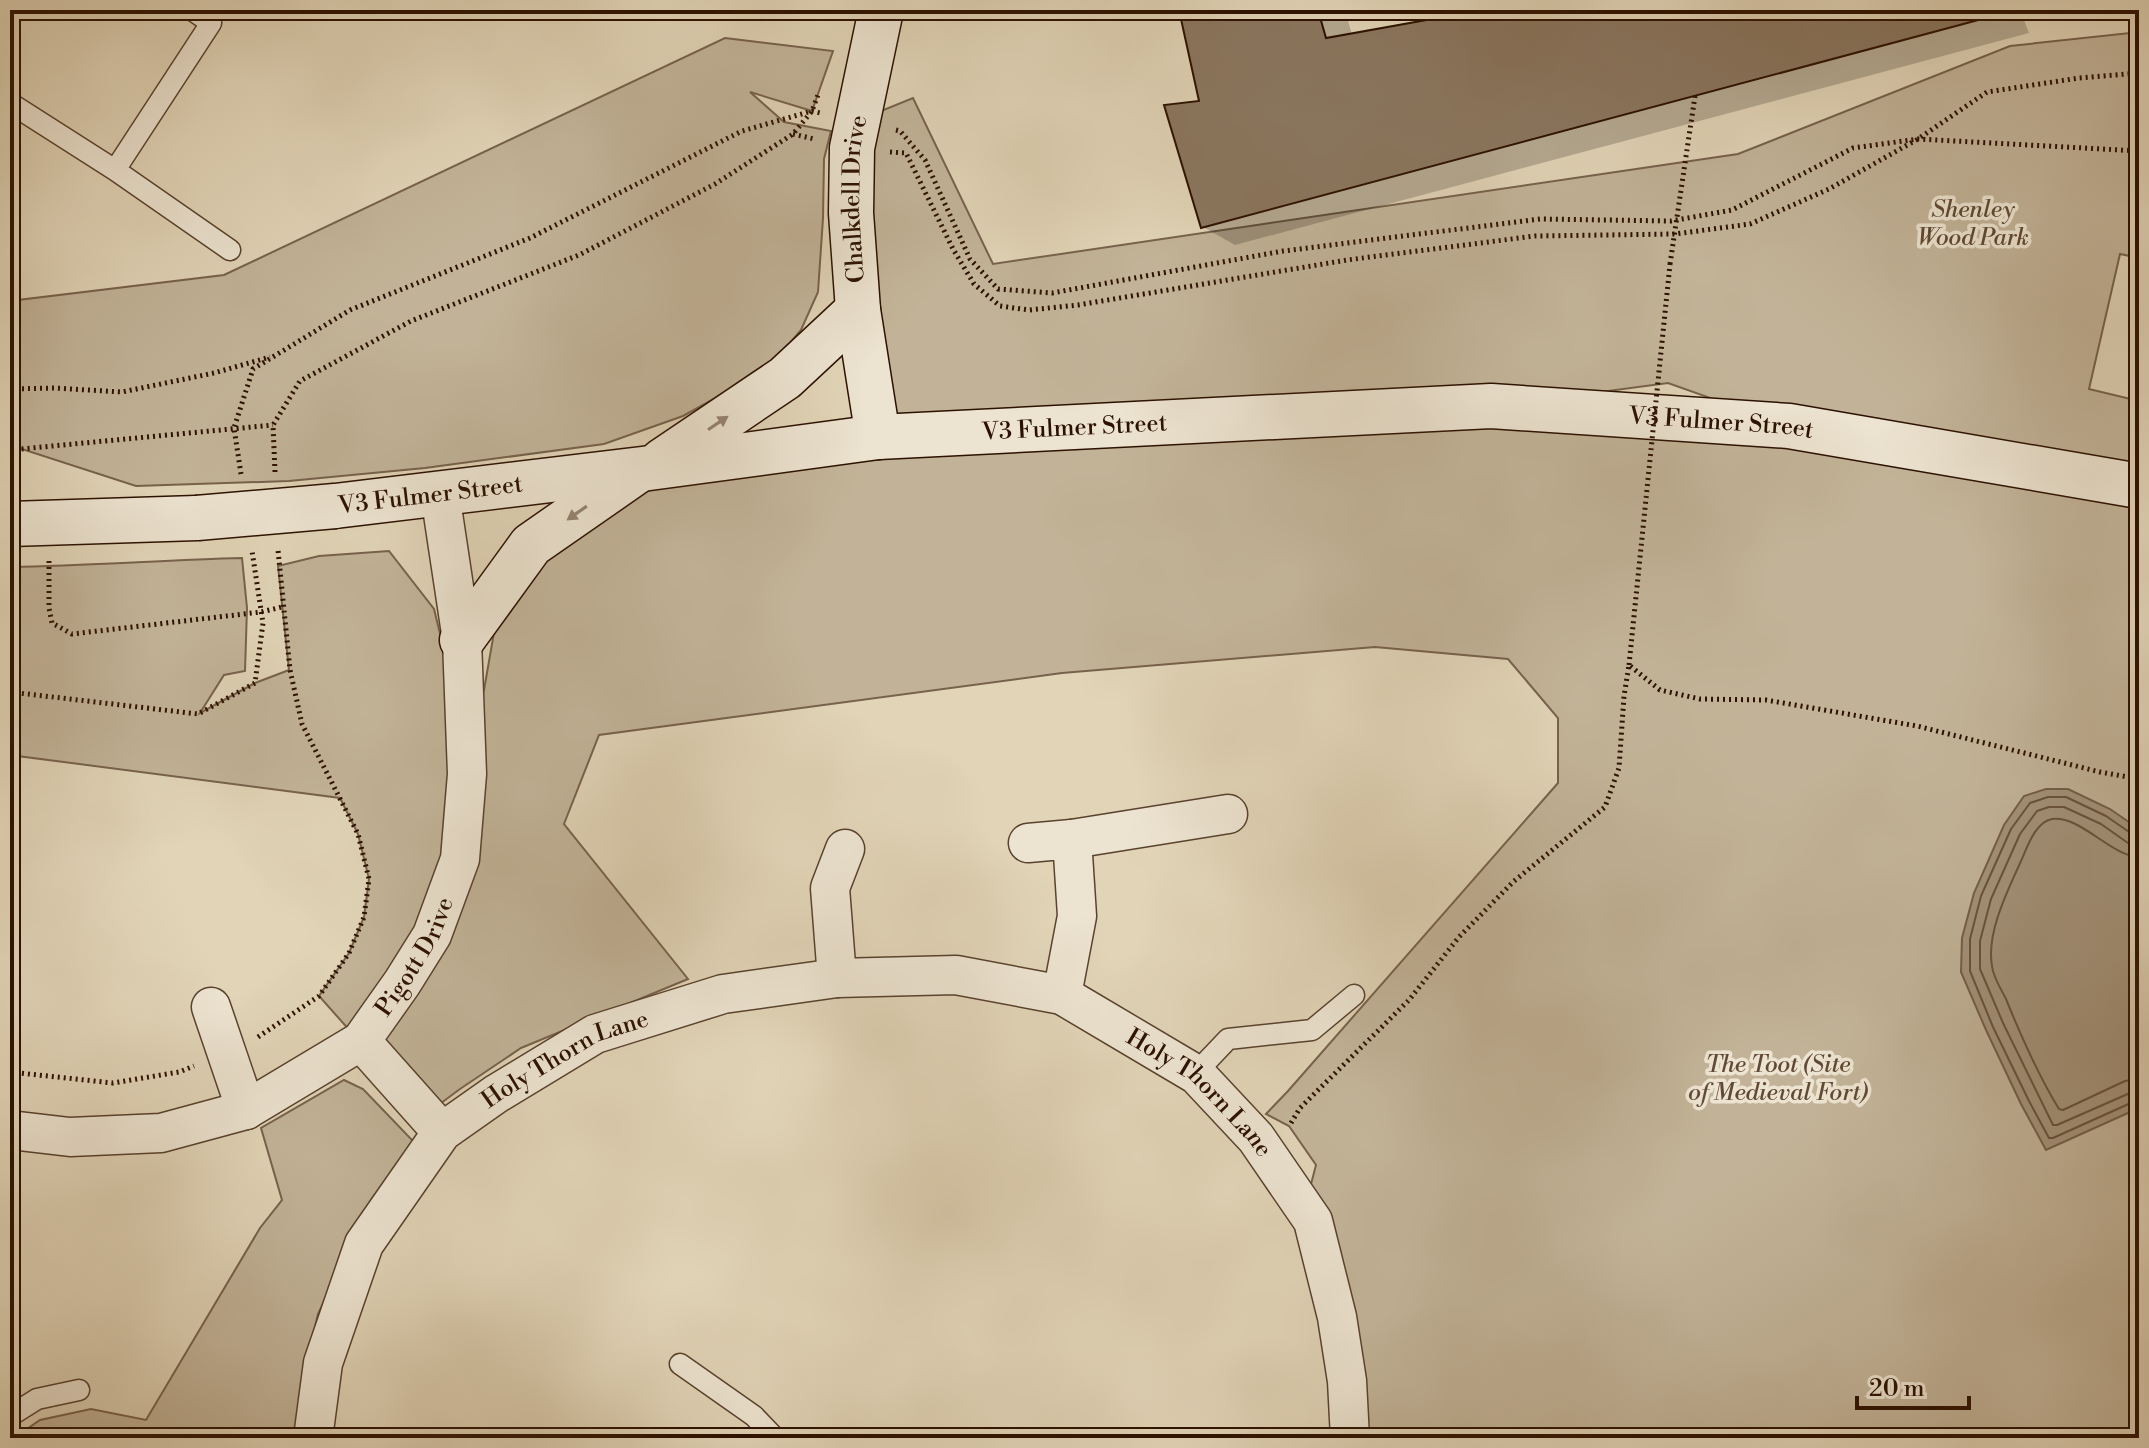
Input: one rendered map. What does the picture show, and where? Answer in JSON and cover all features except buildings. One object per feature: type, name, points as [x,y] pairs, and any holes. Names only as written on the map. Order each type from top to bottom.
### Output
[{"type":"street","name":"Chalkdell Drive","points":[[878,437],[858,310],[851,213],[856,134],[881,10]]},
{"type":"street","points":[[462,640],[531,545],[785,378],[858,310]]},
{"type":"street","name":"V3 Fulmer Street","points":[[28,524],[197,518],[335,506],[878,437],[1491,406],[1789,426],[2139,486]]},
{"type":"street","name":"Pigott Drive","points":[[10,1130],[70,1137],[161,1133],[246,1110],[361,1041],[402,983],[432,935],[460,859],[467,774],[462,640],[440,494]]},
{"type":"street","points":[[1028,843],[1228,814]]},
{"type":"street","points":[[1062,995],[1077,916],[1072,839]]},
{"type":"street","points":[[837,978],[814,887],[845,849]]},
{"type":"street","name":"Holy Thorn Lane","points":[[313,1438],[323,1363],[364,1244],[442,1132],[496,1094],[595,1034],[723,994],[837,978],[956,975],[1062,995],[1197,1075],[1256,1138],[1313,1221],[1339,1329],[1347,1381],[1350,1438]]},
{"type":"street","points":[[211,1007],[246,1110]]},
{"type":"street","points":[[361,1041],[442,1132]]},
{"type":"lane","points":[[115,170],[211,23],[192,10]]},
{"type":"lane","points":[[10,103],[115,170],[230,250]]},
{"type":"lane","points":[[1197,1075],[1228,1039],[1312,1030],[1354,995]]},
{"type":"lane","points":[[680,1364],[754,1416],[775,1438]]},
{"type":"lane","points":[[10,1416],[37,1399],[79,1390]]},
{"type":"path","points":[[241,475],[234,428],[253,369],[350,310],[530,238],[742,131],[812,111],[856,134],[906,153],[953,249],[974,284],[1000,306],[1029,310],[1078,305],[1347,260],[1535,236],[1675,234],[1750,224],[1829,189],[1918,139],[1987,92],[2079,78],[2139,73]]},
{"type":"path","points":[[275,472],[273,425],[300,381],[411,321],[579,255],[715,184],[793,134],[812,111],[823,81]]},
{"type":"path","points":[[1289,1126],[1300,1108],[1409,1000],[1470,926],[1513,882],[1605,807],[1619,768],[1670,264],[1695,96]]},
{"type":"path","points":[[793,134],[900,131],[925,160],[970,259],[998,289],[1052,293],[1283,251],[1540,219],[1677,220],[1732,210],[1853,148],[1918,139],[2139,151]]},
{"type":"path","points":[[10,389],[122,392],[214,373],[275,355]]},
{"type":"path","points":[[10,452],[273,425]]},
{"type":"path","points":[[28,524],[52,623],[72,634],[282,607]]},
{"type":"path","points":[[10,1072],[113,1083],[179,1072],[228,1054],[274,1028],[319,996],[349,953],[364,917],[369,879],[358,834],[302,724],[290,670],[277,535]]},
{"type":"path","points":[[10,692],[198,714],[255,683],[263,623],[250,536]]},
{"type":"path","points":[[1629,665],[1660,690],[1700,699],[1766,700],[1917,726],[2139,779]]},
{"type":"green space","points":[[2139,32],[2139,258],[2120,254],[2089,389],[2139,401],[2139,486],[1789,426],[1668,383],[1495,406],[1786,447],[2139,507],[2139,1438],[1350,1438],[1310,1188],[1316,1165],[1289,1126],[1266,1114],[1558,783],[1558,718],[1508,659],[1375,647],[1062,673],[599,735],[564,824],[688,979],[521,1048],[425,1115],[319,996],[349,953],[364,917],[369,879],[358,834],[340,798],[10,755],[10,567],[242,558],[247,608],[245,671],[224,675],[200,713],[255,683],[289,670],[278,566],[319,556],[389,551],[434,609],[455,695],[460,773],[484,690],[496,621],[531,545],[642,469],[877,437],[859,120],[913,98],[993,264],[1738,154],[2010,46]]},
{"type":"green space","points":[[725,38],[833,51],[812,111],[750,92],[784,122],[831,131],[824,159],[818,292],[801,330],[768,369],[683,416],[604,444],[425,468],[289,481],[136,486],[22,449],[10,452],[10,301],[224,275]]},
{"type":"green space","points":[[344,1080],[363,1089],[413,1141],[371,1200],[318,1314],[304,1373],[298,1438],[14,1438],[40,1420],[91,1409],[146,1420],[260,1228],[282,1200],[261,1128]]},
{"type":"water","points":[[2046,789],[2068,789],[2110,809],[2139,829],[2139,1108],[2046,1150],[2021,1104],[1961,972],[1962,938],[1974,893],[2004,825],[2024,796]]},
{"type":"waterway","points":[[1997,15],[1998,10]]},
{"type":"park label","name":"Shenley Wood Park","points":[[1973,223]]},
{"type":"park label","name":"The Toot (Site of Medieval Fort)","points":[[1778,1078]]}]
